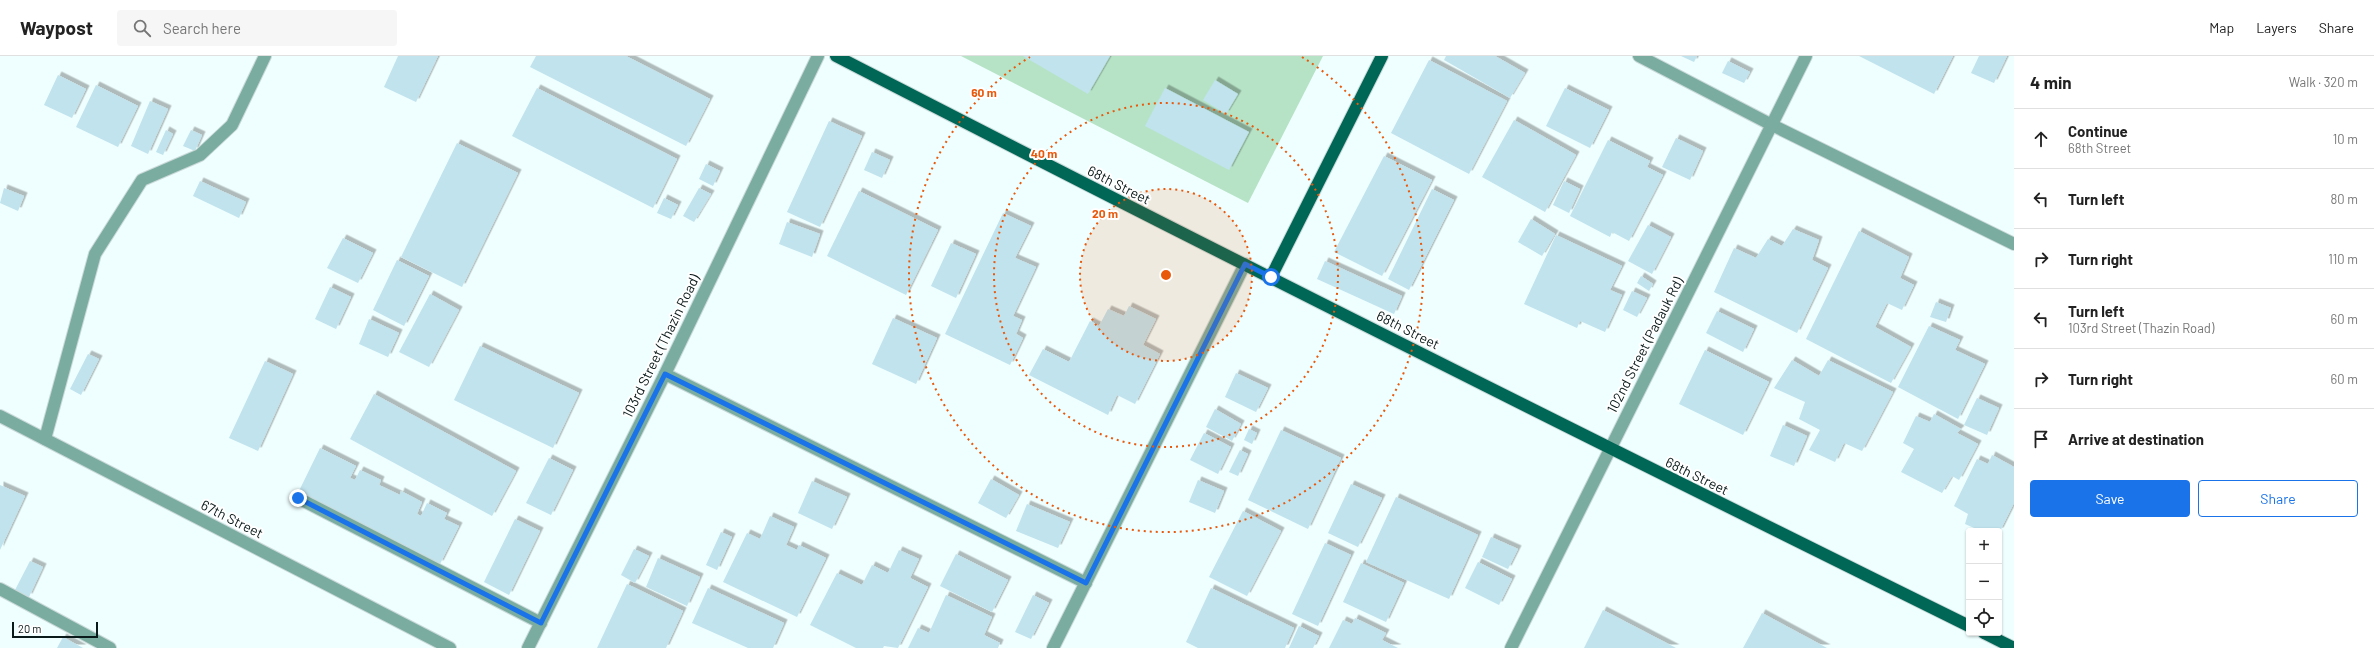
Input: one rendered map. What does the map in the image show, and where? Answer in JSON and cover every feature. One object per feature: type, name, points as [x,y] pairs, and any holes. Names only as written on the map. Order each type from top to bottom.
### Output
[{"type":"main road","name":"68th Street","points":[[836,56],[1171,229],[1245,264],[1610,449],[1966,625]]},
{"type":"main road","points":[[1271,277],[1382,56]]},
{"type":"main road","points":[[1990,636],[2014,648]]},
{"type":"street","points":[[45,439],[95,254],[142,180],[200,155],[232,124],[265,56]]},
{"type":"street","name":"103rd Street (Thazin Road)","points":[[528,648],[665,374],[818,56]]},
{"type":"street","points":[[1639,56],[1772,125],[2014,244]]},
{"type":"street","name":"102nd Street (Padauk Rd)","points":[[1511,648],[1806,56]]},
{"type":"street","points":[[1053,648],[1245,264]]},
{"type":"street","points":[[665,374],[1086,583]]},
{"type":"street","name":"67th Street","points":[[0,416],[450,648]]},
{"type":"street","points":[[298,498],[541,623]]},
{"type":"street","points":[[0,589],[110,648]]},
{"type":"green space","points":[[961,56],[1323,56],[1248,203]]},
{"type":"building","points":[[398,56],[438,56],[416,102],[384,87]]},
{"type":"building","points":[[536,56],[626,56],[710,99],[686,146],[530,67]]},
{"type":"building","points":[[1023,56],[1110,56],[1088,94]]},
{"type":"building","points":[[1446,56],[1495,56],[1525,73],[1510,98],[1444,60]]},
{"type":"building","points":[[1681,56],[1697,56],[1694,62]]},
{"type":"building","points":[[1859,56],[1953,56],[1934,94]]},
{"type":"building","points":[[1979,56],[2007,56],[1994,83],[1971,73]]},
{"type":"building","points":[[1429,60],[1507,101],[1469,174],[1391,133]]},
{"type":"building","points":[[1728,61],[1750,72],[1744,83],[1722,73]]},
{"type":"building","points":[[58,75],[86,89],[72,118],[44,105]]},
{"type":"building","points":[[1215,80],[1238,94],[1226,114],[1203,100]]},
{"type":"building","points":[[96,85],[138,106],[118,147],[76,127]]},
{"type":"building","points":[[537,88],[677,159],[653,208],[512,136]]},
{"type":"building","points":[[1165,88],[1249,132],[1229,170],[1145,126]]},
{"type":"building","points":[[1565,88],[1609,110],[1590,148],[1546,126]]},
{"type":"building","points":[[150,101],[168,109],[148,154],[131,146]]},
{"type":"building","points":[[1514,120],[1576,155],[1545,212],[1482,177]]},
{"type":"building","points":[[829,121],[862,136],[820,227],[787,212]]},
{"type":"building","points":[[166,130],[173,134],[163,155],[156,152]]},
{"type":"building","points":[[191,130],[202,135],[195,151],[183,146]]},
{"type":"building","points":[[1676,138],[1703,151],[1690,180],[1662,167]]},
{"type":"building","points":[[1608,140],[1650,161],[1647,167],[1663,175],[1629,241],[1612,232],[1610,237],[1570,216]]},
{"type":"building","points":[[457,143],[518,173],[462,287],[401,257]]},
{"type":"building","points":[[872,152],[890,160],[882,178],[864,170]]},
{"type":"building","points":[[1384,156],[1432,180],[1382,276],[1334,252]]},
{"type":"building","points":[[706,164],[720,171],[713,186],[699,179]]},
{"type":"building","points":[[200,181],[246,202],[239,218],[193,196]]},
{"type":"building","points":[[1564,181],[1580,189],[1569,213],[1553,205]]},
{"type":"building","points":[[4,188],[24,196],[18,211],[0,203]]},
{"type":"building","points":[[699,188],[711,194],[694,222],[683,216]]},
{"type":"building","points":[[1432,189],[1454,200],[1409,290],[1388,279]]},
{"type":"building","points":[[859,191],[938,230],[906,295],[827,256]]},
{"type":"building","points":[[664,198],[678,205],[671,219],[657,213]]},
{"type":"building","points":[[1003,213],[1031,226],[1015,258],[1036,267],[1013,316],[1022,320],[1016,334],[1023,338],[1010,365],[945,334]]},
{"type":"building","points":[[1531,219],[1555,234],[1542,256],[1518,242]]},
{"type":"building","points":[[787,222],[820,234],[812,257],[779,244]]},
{"type":"building","points":[[1648,225],[1671,237],[1652,274],[1628,261]]},
{"type":"building","points":[[1793,229],[1819,240],[1812,260],[1828,268],[1797,333],[1714,292],[1734,248],[1756,258],[1768,239],[1782,246]]},
{"type":"building","points":[[1859,231],[1909,257],[1900,278],[1914,285],[1902,310],[1887,303],[1875,327],[1911,347],[1891,383],[1806,339]]},
{"type":"building","points":[[1556,235],[1622,266],[1610,290],[1622,295],[1605,332],[1580,321],[1577,328],[1524,304]]},
{"type":"building","points":[[343,238],[373,253],[358,283],[327,268]]},
{"type":"building","points":[[951,243],[976,254],[956,298],[931,286]]},
{"type":"building","points":[[397,260],[429,276],[404,326],[373,310]]},
{"type":"building","points":[[1325,261],[1402,296],[1394,314],[1317,279]]},
{"type":"building","points":[[1641,276],[1653,284],[1649,291],[1637,283]]},
{"type":"building","points":[[330,287],[351,297],[336,329],[315,319]]},
{"type":"building","points":[[1632,291],[1647,298],[1637,317],[1623,310]]},
{"type":"building","points":[[430,294],[459,310],[429,367],[399,352]]},
{"type":"building","points":[[1936,302],[1951,308],[1946,322],[1930,317]]},
{"type":"building","points":[[1129,306],[1156,319],[1143,345],[1160,354],[1135,404],[1117,395],[1108,415],[1029,375],[1043,349],[1069,362],[1090,321],[1099,326],[1108,309],[1124,316]]},
{"type":"building","points":[[1717,311],[1754,329],[1743,352],[1706,333]]},
{"type":"building","points":[[893,318],[937,338],[916,384],[872,364]]},
{"type":"building","points":[[369,319],[399,333],[388,357],[359,344]]},
{"type":"building","points":[[1929,326],[1960,340],[1955,350],[1985,364],[1958,419],[1898,387]]},
{"type":"building","points":[[480,346],[579,393],[553,448],[454,400]]},
{"type":"building","points":[[1705,350],[1769,382],[1743,435],[1679,404]]},
{"type":"building","points":[[88,354],[99,359],[81,395],[70,389]]},
{"type":"building","points":[[1792,360],[1819,376],[1828,360],[1893,392],[1862,451],[1844,443],[1835,462],[1809,450],[1820,430],[1799,419],[1805,402],[1774,388]]},
{"type":"building","points":[[265,361],[293,374],[258,451],[229,438]]},
{"type":"building","points":[[1236,373],[1268,388],[1256,412],[1225,397]]},
{"type":"building","points":[[374,394],[516,471],[492,516],[350,439]]},
{"type":"building","points":[[1977,398],[1999,408],[1987,435],[1964,425]]},
{"type":"building","points":[[1215,409],[1241,424],[1232,441],[1206,427]]},
{"type":"building","points":[[1934,414],[1961,429],[1957,433],[1978,444],[1959,480],[1952,476],[1942,493],[1901,472],[1914,449],[1903,443],[1916,416],[1930,422]]},
{"type":"building","points":[[1783,425],[1807,436],[1794,466],[1770,456]]},
{"type":"building","points":[[1249,429],[1257,433],[1252,444],[1244,440]]},
{"type":"building","points":[[1281,430],[1341,458],[1308,529],[1248,500]]},
{"type":"building","points":[[1204,433],[1231,447],[1218,474],[1190,460]]},
{"type":"building","points":[[320,448],[356,466],[350,478],[355,480],[360,470],[381,480],[379,485],[400,495],[401,491],[422,502],[417,514],[421,516],[427,503],[447,513],[444,519],[459,526],[440,564],[298,493]]},
{"type":"building","points":[[1240,450],[1248,454],[1238,476],[1229,472]]},
{"type":"building","points":[[1992,455],[2014,467],[2014,503],[2002,528],[1974,528],[1965,524],[1968,514],[1954,506],[1977,459],[1988,464]]},
{"type":"building","points":[[549,458],[573,470],[551,515],[526,503]]},
{"type":"building","points":[[991,479],[1019,495],[1006,518],[978,503]]},
{"type":"building","points":[[1198,480],[1224,491],[1215,513],[1189,502]]},
{"type":"building","points":[[812,481],[847,497],[832,529],[798,513]]},
{"type":"building","points":[[1351,484],[1382,498],[1358,547],[1328,533]]},
{"type":"building","points":[[0,485],[25,496],[0,550]]},
{"type":"building","points":[[1396,497],[1478,535],[1449,599],[1366,562]]},
{"type":"building","points":[[1027,504],[1070,522],[1058,548],[1016,531]]},
{"type":"building","points":[[1243,511],[1281,531],[1247,596],[1209,577]]},
{"type":"building","points":[[770,516],[794,527],[786,545],[797,550],[799,545],[826,558],[797,617],[723,582],[747,533],[760,539]]},
{"type":"building","points":[[515,519],[540,531],[509,595],[484,582]]},
{"type":"building","points":[[721,532],[732,537],[717,570],[706,565]]},
{"type":"building","points":[[1491,537],[1518,549],[1508,569],[1482,557]]},
{"type":"building","points":[[1325,543],[1351,555],[1318,626],[1292,614]]},
{"type":"building","points":[[634,549],[649,556],[635,583],[621,575]]},
{"type":"building","points":[[899,550],[919,559],[910,578],[928,587],[898,648],[884,646],[883,648],[856,648],[810,625],[837,573],[862,585],[872,565],[888,573]]},
{"type":"building","points":[[956,554],[1008,580],[992,612],[940,586]]},
{"type":"building","points":[[658,558],[700,577],[687,606],[646,587]]},
{"type":"building","points":[[30,561],[43,567],[29,597],[15,590]]},
{"type":"building","points":[[1478,562],[1512,579],[1499,605],[1465,588]]},
{"type":"building","points":[[1361,563],[1404,583],[1386,622],[1343,602]]},
{"type":"building","points":[[627,584],[683,611],[666,648],[597,648]]},
{"type":"building","points":[[708,588],[784,623],[773,648],[748,648],[692,623]]},
{"type":"building","points":[[1211,588],[1294,628],[1285,648],[1198,648],[1186,642]]},
{"type":"building","points":[[946,595],[992,617],[984,635],[1000,643],[998,648],[908,648],[918,628],[929,633]]},
{"type":"building","points":[[1033,595],[1049,603],[1031,639],[1015,632]]},
{"type":"building","points":[[1603,610],[1676,648],[1584,648]]},
{"type":"building","points":[[1762,613],[1827,648],[1743,648]]},
{"type":"building","points":[[1355,618],[1386,633],[1382,640],[1398,648],[1329,648],[1343,620],[1352,624]]},
{"type":"building","points":[[1299,626],[1319,636],[1313,648],[1289,648]]},
{"type":"building","points":[[63,637],[83,648],[57,648]]},
{"type":"route","points":[[298,498],[541,623],[665,374],[1086,583],[1245,264],[1271,277]]}]
